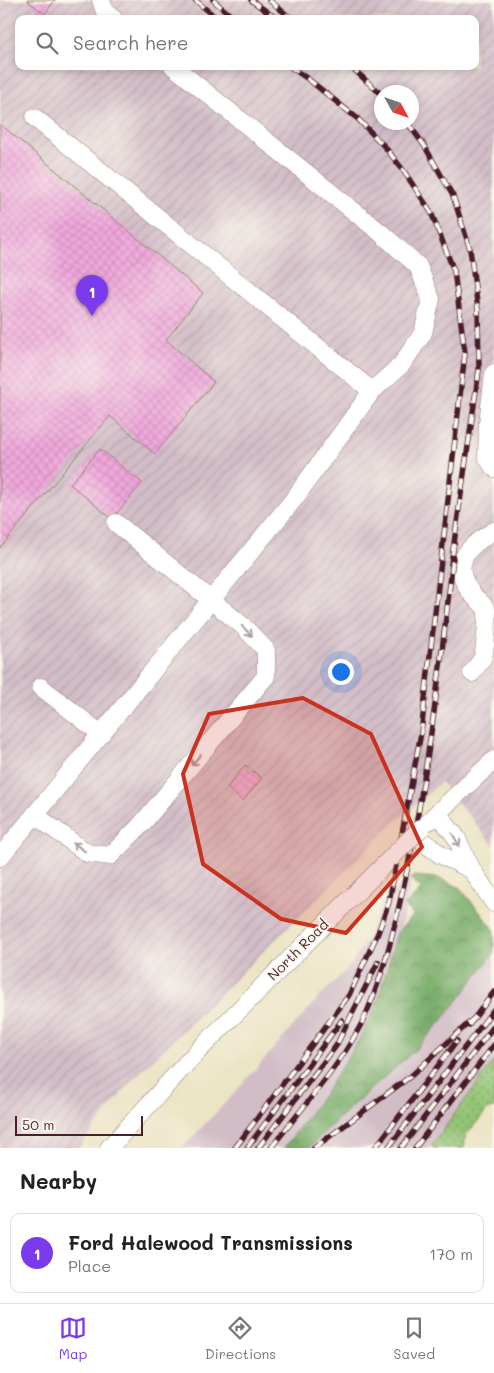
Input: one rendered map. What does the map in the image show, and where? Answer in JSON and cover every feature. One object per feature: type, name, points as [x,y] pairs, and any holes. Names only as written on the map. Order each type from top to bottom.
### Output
[{"type":"street","points":[[100,0],[105,12],[109,15]]},
{"type":"street","points":[[0,857],[209,600],[294,499],[372,391],[402,364],[423,333],[431,299],[418,266],[381,232],[177,70]]},
{"type":"street","points":[[36,118],[372,391]]},
{"type":"street","points":[[494,373],[486,457],[494,468]]},
{"type":"street","points":[[35,816],[87,853],[110,856],[140,826],[266,676],[266,650],[243,626],[116,523]]},
{"type":"street","points":[[472,673],[483,658],[487,614],[484,606],[466,587],[462,563],[470,546],[494,531]]},
{"type":"street","points":[[41,687],[101,734]]},
{"type":"street","name":"North Road","points":[[109,1148],[193,1056],[392,857],[418,834],[437,812],[494,760]]},
{"type":"street","points":[[437,812],[456,837],[472,870],[494,902]]},
{"type":"street","points":[[418,834],[441,855],[472,870]]},
{"type":"highlighted area","points":[[303,698],[371,734],[422,847],[346,933],[281,919],[203,864],[183,774],[209,714]]},
{"type":"shaded area","points":[[0,0],[494,0],[494,846],[441,782],[397,821],[133,1079],[78,1148],[0,1148]]},
{"type":"shaded area","points":[[412,875],[394,959],[378,1001],[358,1041],[325,1093],[445,1017],[494,953],[494,1061],[429,1148],[182,1148],[230,1098],[319,997],[349,967],[369,936],[383,901]]},
{"type":"green space","points":[[414,876],[438,878],[459,887],[494,929],[494,953],[445,1017],[415,1050],[347,1110],[309,1148],[284,1148],[325,1093],[358,1041],[378,1001],[397,933],[413,915],[404,906],[421,889],[411,879]]},
{"type":"green space","points":[[494,1061],[494,1108],[488,1109],[466,1135],[464,1148],[433,1148],[431,1146]]},
{"type":"building","points":[[27,0],[55,0],[45,14]]},
{"type":"building","points":[[0,124],[203,293],[166,340],[214,382],[155,454],[110,416],[0,548]]},
{"type":"building","points":[[100,449],[142,483],[112,519],[70,484]]},
{"type":"building","points":[[245,765],[262,778],[243,801],[227,788]]},
{"type":"railway","points":[[195,0],[213,15]]},
{"type":"railway","points":[[213,0],[230,15]]},
{"type":"railway","points":[[251,0],[272,15]]},
{"type":"railway","points":[[269,0],[287,15]]},
{"type":"railway","points":[[235,1148],[349,995],[378,933],[389,902],[421,733],[465,353],[454,271],[431,212],[385,147],[358,119],[295,70]]},
{"type":"railway","points":[[354,70],[374,88]]},
{"type":"railway","points":[[413,130],[424,145],[453,196],[470,249],[478,310],[479,370],[451,564]]},
{"type":"railway","points":[[271,1148],[348,1048],[367,1012],[380,976],[400,903],[422,789],[439,674],[453,558]]},
{"type":"railway","points":[[258,1148],[336,1046],[378,962]]},
{"type":"railway","points":[[469,1025],[494,992]]},
{"type":"railway","points":[[388,1148],[494,1009]]},
{"type":"railway","points":[[314,1148],[411,1076],[473,1019]]},
{"type":"railway","points":[[247,1148],[342,1020]]},
{"type":"railway","points":[[401,1148],[494,1026]]},
{"type":"railway","points":[[375,1148],[457,1041]]},
{"type":"railway","points":[[415,1148],[494,1045]]},
{"type":"place","name":"Ford Halewood Transmissions","points":[[92,316]]}]
